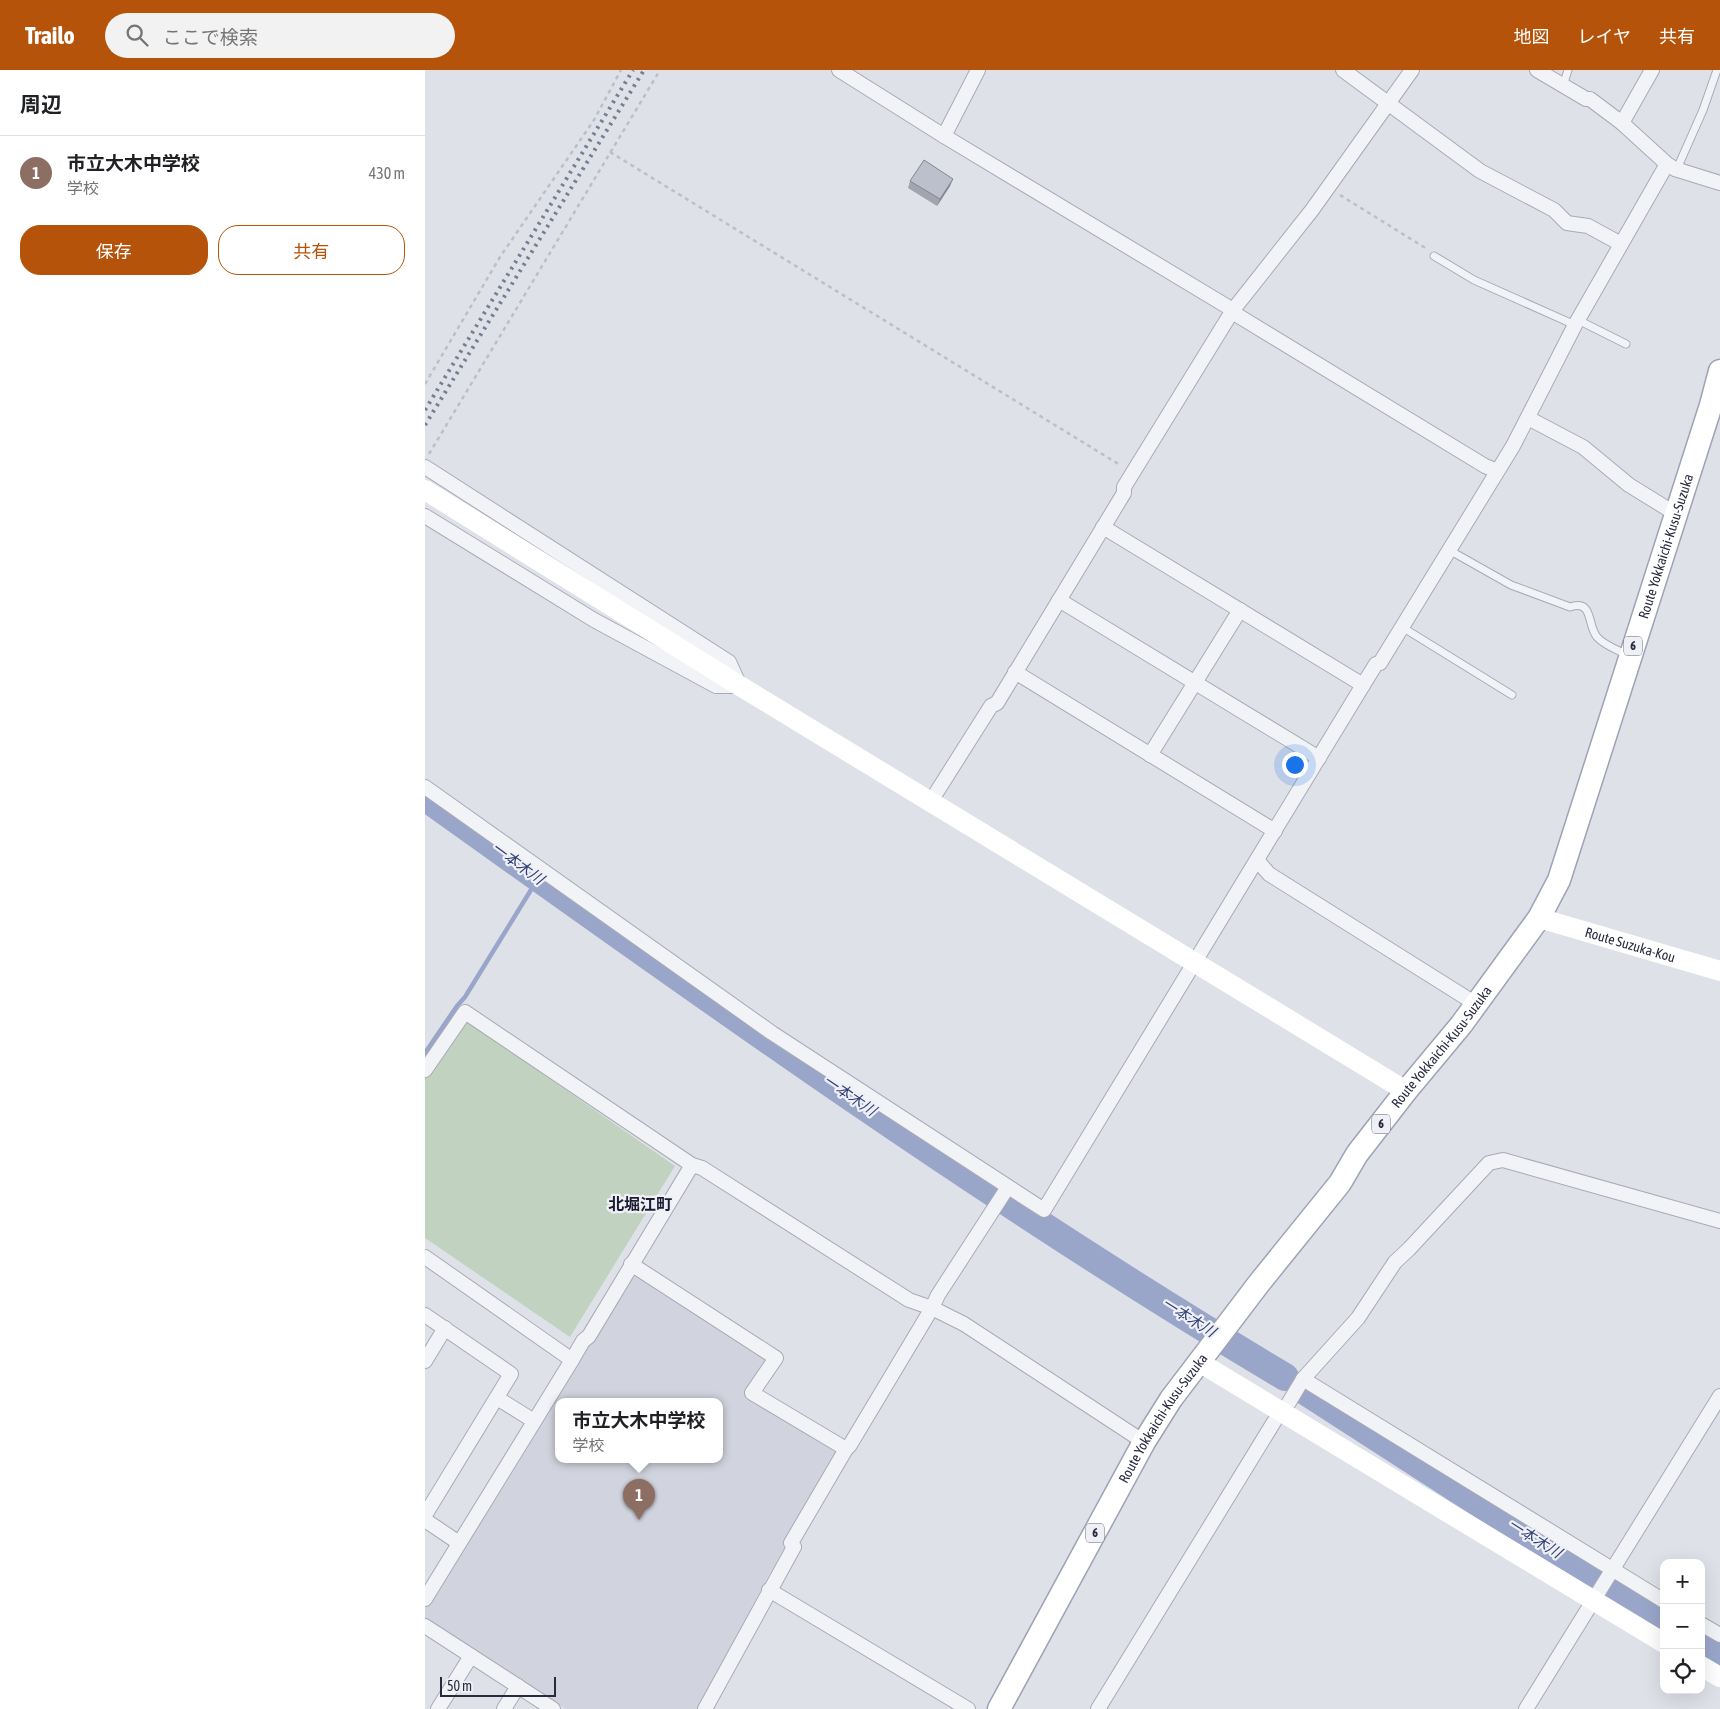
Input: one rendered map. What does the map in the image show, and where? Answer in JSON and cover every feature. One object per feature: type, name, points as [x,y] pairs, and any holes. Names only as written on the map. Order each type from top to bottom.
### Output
[{"type":"main road","name":"Route Yokkaichi-Kusu-Suzuka","points":[[999,1709],[1144,1442],[1171,1399],[1223,1330],[1340,1183],[1357,1154],[1476,1004],[1539,918],[1559,880],[1720,371]]},
{"type":"street","points":[[839,70],[1485,466],[1497,471]]},
{"type":"street","points":[[944,136],[978,70]]},
{"type":"street","points":[[1343,70],[1480,171],[1555,210],[1567,223],[1588,226],[1621,244]]},
{"type":"street","points":[[931,801],[991,706],[997,703],[1124,493],[1124,487],[1232,311],[1328,188],[1412,70]]},
{"type":"street","points":[[1537,70],[1586,99],[1590,99],[1622,123],[1673,168],[1720,183]]},
{"type":"street","points":[[1622,123],[1651,70]]},
{"type":"street","points":[[425,787],[773,1033],[1044,1210],[1363,685],[1376,664],[1380,663],[1497,471],[1528,418],[1577,323],[1621,244],[1673,168]]},
{"type":"street","points":[[1528,418],[1583,447],[1629,484],[1676,514]]},
{"type":"street","points":[[425,466],[729,662],[740,686]]},
{"type":"street","points":[[425,490],[740,686],[1406,1091]]},
{"type":"street","points":[[425,516],[595,620],[716,686],[740,686]]},
{"type":"street","points":[[1103,527],[1363,685]]},
{"type":"street","points":[[1059,600],[1319,758]]},
{"type":"street","points":[[1150,755],[1240,610]]},
{"type":"street","points":[[1015,672],[1275,831]]},
{"type":"street","points":[[1257,860],[1269,874],[1476,1004]]},
{"type":"street","name":"Route Suzuka-Kou","points":[[1539,918],[1720,971]]},
{"type":"street","points":[[425,1070],[465,1012],[692,1165],[702,1168],[909,1300],[932,1308],[964,1324],[1144,1442]]},
{"type":"street","points":[[1097,1709],[1303,1379],[1358,1318],[1395,1262],[1489,1163],[1503,1160],[1720,1221]]},
{"type":"street","points":[[425,1599],[583,1342],[589,1336],[692,1165]]},
{"type":"street","points":[[705,1709],[793,1547],[791,1543],[845,1449],[850,1445],[939,1295],[1008,1187]]},
{"type":"street","points":[[425,1257],[572,1360]]},
{"type":"street","points":[[631,1264],[776,1358],[752,1393],[845,1449]]},
{"type":"street","points":[[425,1315],[511,1374],[425,1515]]},
{"type":"street","points":[[425,1360],[445,1328]]},
{"type":"street","points":[[1199,1362],[1660,1641]]},
{"type":"street","points":[[1303,1379],[1660,1599]]},
{"type":"street","points":[[1526,1709],[1720,1396]]},
{"type":"street","points":[[497,1398],[534,1422]]},
{"type":"street","points":[[425,1520],[459,1542]]},
{"type":"street","points":[[769,1590],[969,1709]]},
{"type":"street","points":[[425,1626],[553,1709]]},
{"type":"street","points":[[1705,1626],[1720,1635]]},
{"type":"street","points":[[438,1709],[471,1656]]},
{"type":"street","points":[[1705,1668],[1720,1677]]},
{"type":"street","points":[[504,1709],[518,1686]]},
{"type":"lane","points":[[1563,86],[1568,70]]},
{"type":"lane","points":[[1673,168],[1680,162],[1703,110],[1717,70]]},
{"type":"lane","points":[[1434,256],[1473,280],[1626,344]]},
{"type":"lane","points":[[1448,549],[1511,585],[1570,607],[1577,604],[1583,607],[1589,613],[1593,632],[1597,637],[1630,656]]},
{"type":"lane","points":[[1402,626],[1512,695]]},
{"type":"path","points":[[425,384],[500,257],[593,120],[621,70]]},
{"type":"path","points":[[425,461],[660,70]]},
{"type":"path","points":[[610,152],[1133,473]]},
{"type":"path","points":[[1328,188],[1432,252],[1434,256]]},
{"type":"shaded area","points":[[631,1276],[638,1276],[765,1358],[766,1365],[748,1395],[834,1449],[836,1456],[764,1584],[699,1709],[566,1709],[425,1618],[425,1606],[587,1342]]},
{"type":"green space","points":[[464,1019],[675,1166],[570,1337],[425,1238],[425,1076]]},
{"type":"building","points":[[924,160],[953,179],[940,199],[910,181]]},
{"type":"waterway","name":"一本木川","points":[[425,797],[636,948],[956,1169],[1174,1310],[1285,1377]]},
{"type":"waterway","points":[[425,1053],[465,997],[534,885]]},
{"type":"waterway","name":"一本木川","points":[[1305,1391],[1592,1576],[1660,1617]]},
{"type":"waterway","name":"一本木川","points":[[1705,1645],[1720,1654]]},
{"type":"railway","points":[[425,410],[633,70]]},
{"type":"railway","points":[[425,425],[644,70]]},
{"type":"place","name":"市立大木中学校","points":[[639,1520]]},
{"type":"district","name":"北堀江町","points":[[640,1204]]}]
